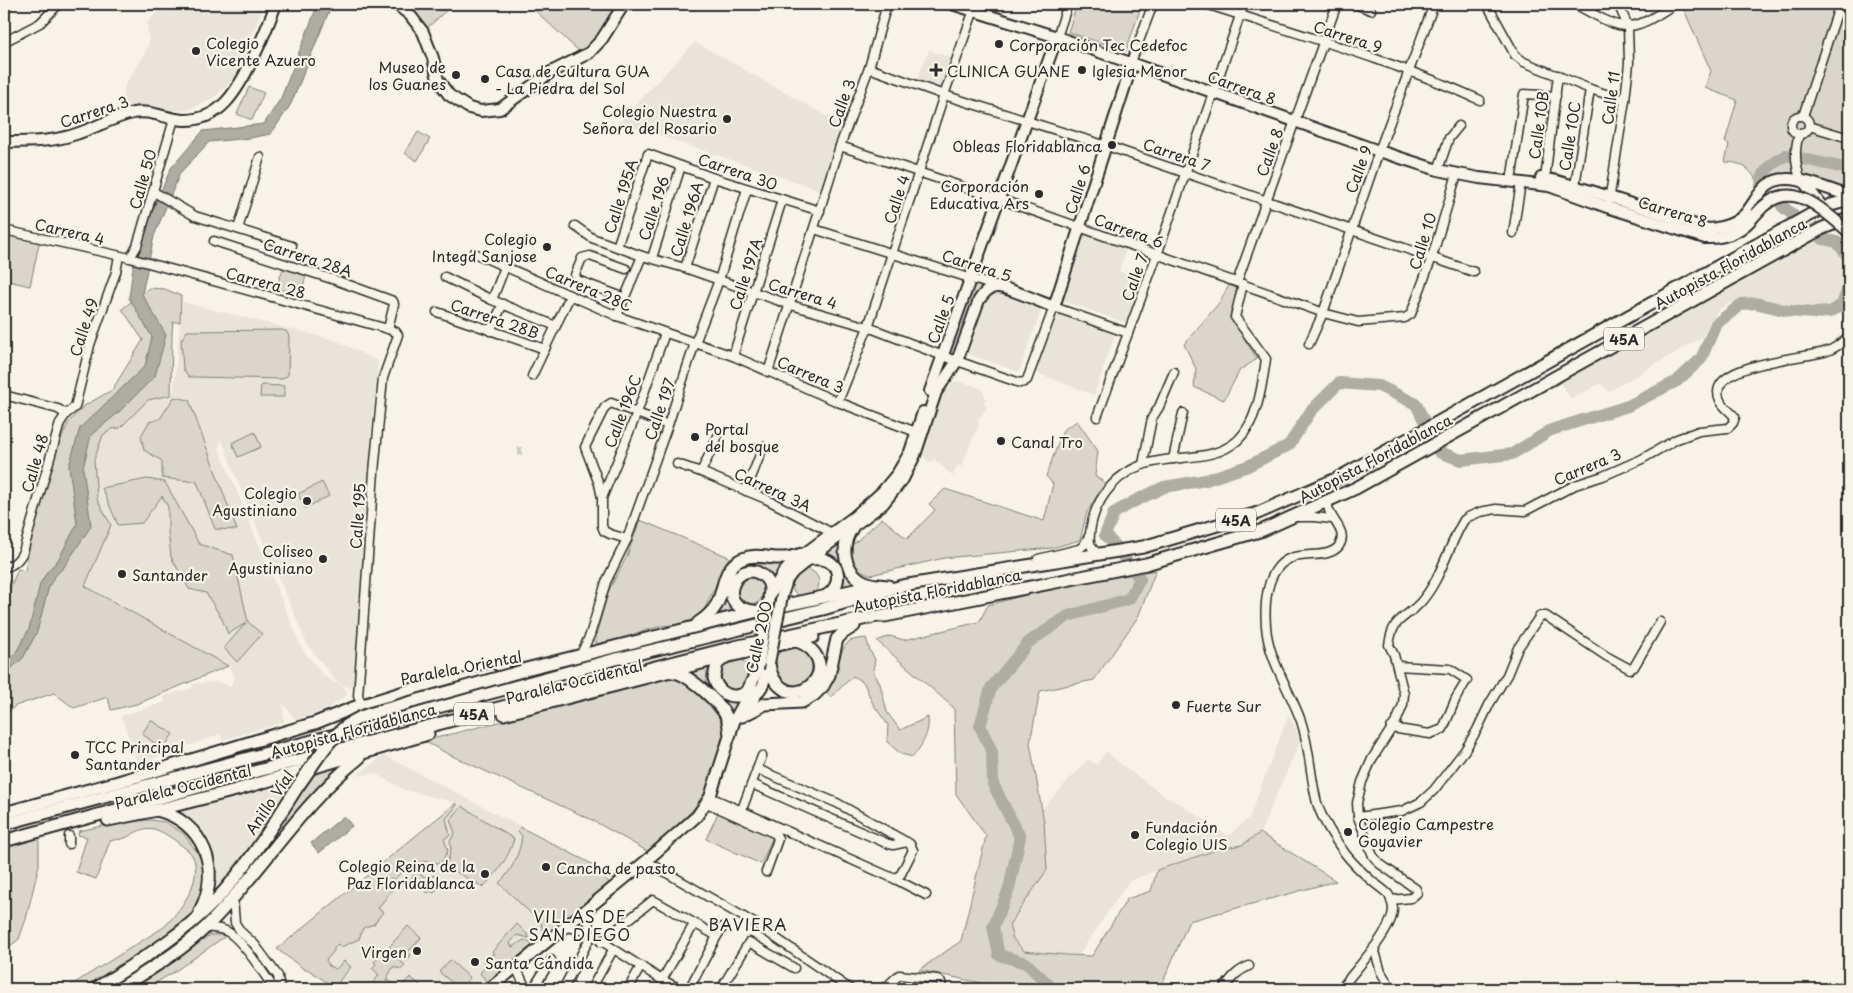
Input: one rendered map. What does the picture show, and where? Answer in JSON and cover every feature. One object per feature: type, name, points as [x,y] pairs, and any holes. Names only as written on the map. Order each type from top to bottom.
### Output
[{"type":"highway","name":"45A","points":[[1823,208],[1849,198]]},
{"type":"highway","name":"Autopista Floridablanca","points":[[4,824],[41,809],[72,806],[500,692],[616,659],[823,609],[902,586],[1143,547],[1258,514],[1338,478],[1823,208]]},
{"type":"highway","name":"Autopista Floridablanca","points":[[4,840],[45,830],[68,835],[240,775],[734,646],[1146,564],[1263,530],[1328,502],[1821,229],[1849,220]]},
{"type":"highway","points":[[852,528],[844,547],[849,568],[864,582],[878,585]]},
{"type":"highway","points":[[694,626],[713,611],[719,600],[726,574],[737,562],[754,556],[787,558],[806,556],[825,560],[832,564],[837,571],[838,580],[836,588],[822,598]]},
{"type":"highway","points":[[758,611],[743,609],[735,603],[731,594],[735,579],[743,573],[758,572],[768,582],[769,597]]},
{"type":"highway","name":"Paralela Oriental","points":[[4,813],[41,809],[118,782],[315,724],[362,706],[414,690],[522,671],[694,626],[878,585],[902,586]]},
{"type":"highway","name":"Paralela Occidental","points":[[68,835],[102,821],[157,810],[236,790],[423,735],[725,657],[797,641],[885,616]]},
{"type":"highway","points":[[742,716],[765,704],[798,702],[812,697],[828,678],[837,639],[854,626]]},
{"type":"highway","points":[[616,659],[659,636]]},
{"type":"highway","points":[[769,663],[770,673],[774,682],[782,688],[791,691],[801,690],[810,686],[816,678],[819,669],[818,659],[814,650],[806,644],[797,641]]},
{"type":"highway","points":[[725,657],[715,668],[714,678],[717,687],[729,695],[738,696],[747,692],[758,669]]},
{"type":"highway","name":"Anillo Víal","points":[[95,989],[159,948],[190,924],[215,901],[236,876],[335,736],[353,720],[522,671]]},
{"type":"highway","points":[[666,673],[676,672],[695,682],[724,712],[728,720],[730,734]]},
{"type":"highway","name":"Anillo Víal","points":[[119,989],[176,952],[206,927],[234,898],[326,787],[346,768],[371,751]]},
{"type":"highway","points":[[72,806],[118,782]]},
{"type":"highway","points":[[157,810],[174,816],[189,827],[200,841],[207,858],[210,876],[208,890],[200,911],[190,924]]},
{"type":"main road","name":"Carrera 3","points":[[4,142],[55,140],[80,133],[95,125],[132,113],[147,113],[174,120],[200,119],[212,114],[226,102],[249,65],[276,4]]},
{"type":"main road","points":[[396,4],[410,15],[423,32],[434,58],[438,80],[449,95],[469,108],[481,111],[500,109],[551,72],[589,53],[597,46],[624,4]]},
{"type":"main road","name":"Carrera 8","points":[[952,4],[975,8],[1379,151],[1438,170],[1549,186],[1607,208],[1705,238],[1729,236],[1744,228],[1751,213],[1753,201],[1764,187],[1772,183],[1789,179],[1801,181],[1849,198]]},
{"type":"main road","name":"Calle 5","points":[[769,597],[783,572],[852,528],[883,504],[903,479],[915,455],[919,434],[943,356],[1057,37]]},
{"type":"main road","name":"Calle 6","points":[[1054,307],[1132,64]]},
{"type":"main road","name":"Carrera 8","points":[[1461,174],[1480,171],[1545,179],[1609,196],[1708,229],[1728,226],[1776,198],[1796,196],[1814,203],[1849,232]]},
{"type":"main road","points":[[1801,181],[1823,208]]},
{"type":"main road","name":"Calle 5","points":[[782,596],[787,580],[806,556],[882,492],[907,457],[919,434],[936,392],[957,361],[979,300],[988,290],[998,287]]},
{"type":"main road","name":"Carrera 5","points":[[998,287],[1054,307]]},
{"type":"main road","name":"Calle 200","points":[[730,734],[763,685],[782,596]]},
{"type":"main road","name":"Calle 200","points":[[488,989],[686,827],[709,800],[730,734],[752,689],[758,669],[769,597]]},
{"type":"street","points":[[4,42],[40,23],[59,4]]},
{"type":"street","name":"Calle 3","points":[[768,372],[791,305],[840,146],[869,68],[887,4]]},
{"type":"street","name":"Calle 5","points":[[1057,37],[1068,4]]},
{"type":"street","name":"Calle 6","points":[[1132,64],[1153,4]]},
{"type":"street","name":"Carrera 9","points":[[1206,4],[1409,71],[1480,100]]},
{"type":"street","name":"Calle 7","points":[[1097,417],[1157,255],[1244,4]]},
{"type":"street","name":"Calle 8","points":[[1173,459],[1217,452],[1236,442],[1248,428],[1254,414],[1266,358],[1234,317],[1240,283],[1265,201],[1338,4]]},
{"type":"street","points":[[1355,4],[1371,10]]},
{"type":"street","name":"Calle 9","points":[[1309,344],[1434,4]]},
{"type":"street","points":[[1488,4],[1515,55],[1524,62],[1590,89],[1625,100]]},
{"type":"street","points":[[1574,4],[1611,22],[1628,26],[1639,24],[1675,4]]},
{"type":"street","name":"Calle 11","points":[[1607,208],[1625,100],[1629,63],[1628,26],[1618,4]]},
{"type":"street","points":[[1803,116],[1840,4]]},
{"type":"street","name":"Calle 4","points":[[838,402],[868,326],[944,95],[975,8]]},
{"type":"street","name":"Carrera 7","points":[[869,68],[944,95],[1107,146],[1474,272]]},
{"type":"street","name":"Calle 10B","points":[[1545,179],[1558,75]]},
{"type":"street","name":"Calle 10C","points":[[1575,186],[1590,89]]},
{"type":"street","points":[[1512,175],[1524,94],[1556,96]]},
{"type":"street","points":[[1799,134],[1807,131],[1809,126],[1808,120],[1803,116]]},
{"type":"street","points":[[1799,134],[1794,131],[1792,123],[1795,118],[1803,116]]},
{"type":"street","name":"Calle 50","points":[[132,259],[156,193],[174,120]]},
{"type":"street","points":[[1438,170],[1449,138],[1460,126]]},
{"type":"street","points":[[1809,126],[1849,138]]},
{"type":"street","points":[[1799,134],[1795,150],[1796,164],[1801,181]]},
{"type":"street","name":"Carrera 6","points":[[840,146],[999,199],[1322,312],[1358,322],[1410,316]]},
{"type":"street","name":"Carrera 30","points":[[648,154],[747,189],[820,211]]},
{"type":"street","name":"Calle 195A","points":[[617,247],[648,154]]},
{"type":"street","points":[[238,229],[260,157]]},
{"type":"street","name":"Calle 196","points":[[652,258],[681,166]]},
{"type":"street","name":"Calle 10","points":[[1410,316],[1461,174]]},
{"type":"street","name":"Calle 196A","points":[[686,268],[714,178]]},
{"type":"street","points":[[1513,233],[1521,183]]},
{"type":"street","name":"Calle 197","points":[[580,656],[590,635],[606,582],[627,539],[668,425],[695,343],[719,280],[747,189]]},
{"type":"street","points":[[156,193],[195,216],[292,246]]},
{"type":"street","name":"Calle 197A","points":[[733,356],[782,200]]},
{"type":"street","name":"Carrera 4","points":[[575,226],[592,238],[642,256],[686,268],[791,305],[868,326],[943,356],[1020,383],[1024,382]]},
{"type":"street","name":"Carrera 5","points":[[814,229],[998,287]]},
{"type":"street","name":"Carrera 4","points":[[4,230],[132,259]]},
{"type":"street","name":"Carrera 28A","points":[[214,241],[393,301]]},
{"type":"street","name":"Carrera 28C","points":[[474,253],[617,316],[695,343]]},
{"type":"street","name":"Calle 49","points":[[75,407],[90,345],[120,256]]},
{"type":"street","points":[[625,298],[577,280],[575,275],[582,258],[590,256],[626,270]]},
{"type":"street","points":[[617,316],[642,256]]},
{"type":"street","name":"Carrera 28","points":[[132,259],[392,330]]},
{"type":"street","points":[[492,300],[505,267]]},
{"type":"street","points":[[445,277],[492,300],[556,326]]},
{"type":"street","points":[[532,376],[570,296]]},
{"type":"street","name":"Calle 195","points":[[362,706],[358,696],[374,472],[383,378],[398,334],[392,330],[393,301]]},
{"type":"street","points":[[490,331],[503,304]]},
{"type":"street","name":"Calle 6","points":[[1024,382],[1054,307]]},
{"type":"street","name":"Carrera 5","points":[[1054,307],[1128,333]]},
{"type":"street","name":"Carrera 28B","points":[[437,312],[545,349]]},
{"type":"street","name":"Calle 196C","points":[[602,498],[637,413],[665,333]]},
{"type":"street","name":"Carrera 3","points":[[1391,728],[1402,705],[1404,694],[1394,655],[1388,645],[1392,629],[1417,606],[1428,592],[1464,520],[1468,517],[1496,509],[1525,511],[1575,485],[1603,476],[1642,459],[1677,439],[1699,431],[1728,428],[1734,423],[1735,417],[1720,400],[1718,390],[1722,381],[1731,374],[1766,362],[1824,352],[1836,347],[1849,336]]},
{"type":"street","name":"Carrera 3","points":[[695,343],[733,356],[838,402],[919,434]]},
{"type":"street","points":[[1143,464],[1152,418],[1159,407],[1174,372]]},
{"type":"street","points":[[4,395],[58,409],[66,414]]},
{"type":"street","name":"Calle 196C","points":[[627,539],[604,531],[602,526],[602,498],[599,484],[585,447],[605,407],[611,403],[637,413]]},
{"type":"street","name":"Calle 48","points":[[4,568],[19,560],[23,552],[60,423],[66,414],[75,407]]},
{"type":"street","points":[[637,413],[668,425]]},
{"type":"street","points":[[1106,554],[1094,552],[1088,541],[1095,512],[1106,491],[1123,475],[1143,464],[1163,459],[1173,459],[1183,414]]},
{"type":"street","points":[[702,472],[718,436]]},
{"type":"street","points":[[746,491],[764,447]]},
{"type":"street","name":"Carrera 3A","points":[[677,464],[702,472],[746,491],[832,533]]},
{"type":"street","points":[[1328,502],[1328,512],[1337,524],[1342,536],[1340,545],[1333,551],[1324,554],[1298,556],[1281,563],[1274,571],[1268,593],[1266,624],[1273,657],[1300,719],[1307,741],[1317,803],[1345,853],[1371,880],[1388,894],[1391,900],[1393,910],[1390,921],[1374,948],[1340,989]]},
{"type":"street","points":[[1292,518],[1314,517],[1332,519]]},
{"type":"street","points":[[1022,567],[1032,560],[1079,549],[1084,545],[1090,534]]},
{"type":"street","points":[[1358,816],[1402,811],[1427,797],[1465,750],[1507,675],[1518,648],[1540,616],[1546,616],[1606,656],[1630,669],[1634,667],[1660,622]]},
{"type":"street","points":[[590,635],[591,645],[599,652]]},
{"type":"street","points":[[1391,900],[1411,898],[1417,893],[1416,889],[1380,864],[1373,856],[1358,816],[1358,803],[1362,782],[1372,759],[1391,728],[1430,734],[1443,729],[1456,698],[1467,680],[1450,669],[1397,666]]},
{"type":"street","points":[[741,812],[762,756]]},
{"type":"street","points":[[757,769],[828,799],[907,842],[913,850],[901,874],[895,879]]},
{"type":"street","points":[[752,784],[886,843],[893,845],[907,842]]},
{"type":"street","points":[[821,814],[828,799]]},
{"type":"street","points":[[709,800],[895,879],[926,895]]},
{"type":"street","points":[[709,800],[776,834],[778,839],[766,872]]},
{"type":"street","points":[[646,861],[754,923],[850,989]]},
{"type":"street","points":[[234,898],[235,923],[241,932],[264,955],[278,976],[280,989]]},
{"type":"street","points":[[600,942],[653,900],[717,936]]},
{"type":"street","points":[[563,989],[590,934],[588,909]]},
{"type":"street","points":[[662,980],[694,924]]},
{"type":"street","points":[[206,927],[226,931],[233,936],[256,962],[274,989]]},
{"type":"street","points":[[565,927],[579,929],[590,934],[662,980],[681,989]]},
{"type":"street","points":[[689,989],[717,936],[724,927]]},
{"type":"street","points":[[721,989],[749,942],[794,968]]},
{"type":"street","points":[[1374,948],[1381,972],[1391,989]]},
{"type":"street","points":[[592,989],[613,950]]},
{"type":"street","points":[[533,989],[551,960]]},
{"type":"street","points":[[628,989],[641,966]]},
{"type":"street","points":[[1224,989],[1232,976],[1249,966]]},
{"type":"street","points":[[516,967],[526,989]]},
{"type":"street","points":[[884,989],[899,975],[937,979],[942,982],[942,989]]},
{"type":"shaded area","name":"Colegio Vicente Azuero","points":[[165,4],[264,4],[241,66],[229,85],[212,99],[188,110],[173,111],[122,106],[125,85],[142,59],[149,43],[147,23]]},
{"type":"shaded area","points":[[318,4],[332,4],[291,104],[271,134],[209,142],[180,173],[154,236],[142,294],[166,335],[155,376],[119,412],[91,435],[83,468],[91,526],[49,586],[37,632],[23,658],[4,675],[4,664],[15,654],[29,629],[40,584],[47,572],[58,560],[77,524],[69,466],[80,428],[145,366],[152,337],[129,298],[134,260],[144,231],[171,168],[203,131],[264,124],[281,98]]},
{"type":"shaded area","points":[[404,4],[453,4],[425,30],[413,11]]},
{"type":"shaded area","points":[[528,4],[616,4],[594,40],[582,54]]},
{"type":"shaded area","points":[[1077,4],[1142,4],[1126,51],[1068,32]]},
{"type":"shaded area","points":[[1689,4],[1849,4],[1849,191],[1789,174],[1780,174],[1759,186],[1750,171],[1742,165],[1725,162],[1729,144],[1725,142],[1737,100],[1705,88],[1711,71],[1684,10]]},
{"type":"shaded area","name":"Colegio Nuestra Señora del Rosario","points":[[695,42],[843,125],[820,190],[619,122]]},
{"type":"shaded area","name":"CLINICA GUANE","points":[[929,50],[954,59],[943,90],[917,81]]},
{"type":"shaded area","points":[[249,87],[264,93],[252,120],[237,114]]},
{"type":"shaded area","points":[[418,132],[430,139],[417,161],[405,153]]},
{"type":"shaded area","points":[[1082,231],[1127,247],[1119,271],[1144,280],[1129,324],[1058,299]]},
{"type":"shaded area","points":[[4,232],[40,239],[30,286],[4,280]]},
{"type":"shaded area","points":[[1818,235],[1823,239],[1837,242],[1849,258],[1847,291],[1842,305],[1829,312],[1814,313],[1788,311],[1755,303],[1729,303],[1719,309],[1702,337],[1608,392],[1601,383],[1571,399],[1558,380]]},
{"type":"shaded area","points":[[284,266],[307,273],[300,296],[276,288]]},
{"type":"shaded area","points":[[1231,282],[1240,285],[1230,316],[1257,359],[1240,370],[1224,400],[1194,387],[1196,369],[1184,344],[1219,303]]},
{"type":"shaded area","points":[[975,284],[988,287],[981,290],[974,299],[955,355],[949,354],[972,287]]},
{"type":"shaded area","points":[[149,288],[165,289],[181,296],[180,322],[173,322],[171,395],[148,400],[120,428],[112,429],[103,435],[94,460],[97,499],[111,525],[85,586],[228,666],[137,704],[111,710],[108,697],[74,708],[54,693],[15,706],[4,716],[4,580],[9,581],[5,600],[18,569],[25,571],[31,538],[48,471],[68,423],[84,406],[112,390],[143,340],[122,309]]},
{"type":"shaded area","points":[[997,291],[1020,298],[1020,301],[1042,308],[1019,372],[968,354],[981,316],[978,314],[985,296]]},
{"type":"shaded area","points":[[182,302],[335,340],[378,361],[371,435],[367,551],[352,688],[338,684],[307,644],[241,490],[221,438],[219,448],[302,649],[324,676],[346,689],[347,695],[324,711],[296,720],[283,704],[284,722],[222,740],[221,734],[138,764],[121,716],[165,702],[164,696],[193,688],[192,684],[213,682],[223,683],[230,687],[235,677],[228,666],[85,586],[111,525],[97,499],[94,460],[103,435],[112,429],[120,428],[148,400],[171,395],[174,388]]},
{"type":"shaded area","points":[[1058,315],[1115,334],[1094,395],[1032,371],[1052,320]]},
{"type":"shaded area","points":[[187,331],[286,331],[289,336],[288,375],[282,379],[189,377],[183,369],[181,340]]},
{"type":"shaded area","points":[[958,381],[981,388],[987,400],[983,402],[987,409],[982,412],[983,415],[977,418],[979,424],[961,467],[957,465],[953,476],[934,459],[929,463],[922,455],[945,385],[950,387],[953,382]]},
{"type":"shaded area","points":[[261,385],[284,386],[284,397],[260,397]]},
{"type":"shaded area","points":[[174,397],[189,400],[237,530],[215,529],[197,482],[162,478],[162,461],[144,450],[141,436],[149,422],[160,419]]},
{"type":"shaded area","points":[[1077,421],[1098,451],[1095,476],[1105,483],[1087,512],[1080,540],[1052,548],[944,558],[871,575],[862,571],[853,562],[848,549],[882,518],[907,539],[935,510],[929,504],[945,489],[1044,521],[1053,484],[1046,476],[1063,430]]},
{"type":"shaded area","points":[[255,432],[261,447],[238,457],[232,443]]},
{"type":"shaded area","points":[[147,479],[165,482],[199,544],[233,555],[248,622],[262,634],[237,662],[224,648],[246,623],[228,634],[222,619],[206,593],[189,589],[171,557],[168,507],[162,496],[142,523],[118,525],[102,488]]},
{"type":"shaded area","points":[[322,482],[329,496],[305,508],[298,494]]},
{"type":"shaded area","points":[[640,520],[729,557],[703,612],[694,621],[661,626],[636,633],[624,640],[601,644],[596,643],[596,635],[609,590],[627,556]]},
{"type":"shaded area","points":[[844,537],[840,553],[862,584],[838,590],[843,581],[821,555]]},
{"type":"shaded area","points":[[745,560],[787,560],[774,576],[771,583],[756,566],[745,567],[738,571],[732,577],[727,587],[745,612],[708,620],[725,579]]},
{"type":"shaded area","points":[[805,569],[815,573],[819,583],[815,593],[805,597],[795,593],[791,583],[795,573]]},
{"type":"shaded area","points":[[1156,570],[1138,617],[1094,680],[1040,691],[1030,743],[1044,822],[1047,870],[1009,925],[1013,939],[1024,951],[1092,956],[1127,899],[1151,891],[1157,870],[1219,849],[1242,845],[1260,833],[1336,881],[1189,921],[1160,989],[1010,989],[919,970],[961,941],[986,836],[956,794],[954,708],[877,641],[890,636],[904,640],[979,622],[988,605],[1044,590]]},
{"type":"shaded area","points":[[749,575],[762,584],[764,590],[760,601],[754,604],[739,601],[736,585]]},
{"type":"shaded area","points":[[866,638],[875,659],[873,671],[880,684],[887,712],[900,730],[928,717],[927,734],[913,757],[901,754],[887,742],[888,725],[873,704],[864,683],[853,676],[831,697],[826,693],[839,657],[846,645],[852,640]]},
{"type":"shaded area","points":[[793,647],[807,652],[812,666],[807,680],[793,685],[779,680],[774,666],[779,652]]},
{"type":"shaded area","points":[[734,658],[740,659],[745,663],[749,668],[749,680],[745,685],[740,689],[734,690],[728,689],[723,685],[719,680],[718,674],[719,668],[723,663],[728,659]]},
{"type":"shaded area","points":[[715,663],[707,671],[706,683],[720,697],[727,701],[738,703],[731,720],[700,680],[683,671]]},
{"type":"shaded area","points":[[671,677],[690,682],[701,698],[717,712],[724,722],[723,735],[709,786],[703,799],[675,828],[647,851],[592,820],[448,754],[424,741],[655,680]]},
{"type":"shaded area","name":"Fundación Colegio UIS","points":[[1289,714],[1301,739],[1260,833],[1242,845],[1199,855],[1129,881],[1078,956],[1024,951],[1013,939],[1009,925],[1047,870],[1042,809],[1088,759],[1097,765],[1106,751],[1163,795],[1182,805],[1228,836],[1249,818]]},
{"type":"shaded area","points":[[151,720],[173,734],[163,749],[142,734]]},
{"type":"shaded area","name":"Colegio Reina de la Paz Floridablanca","points":[[384,755],[594,865],[611,885],[478,989],[337,989],[307,969],[305,970],[277,949],[457,803],[405,790],[374,773],[356,776]]},
{"type":"shaded area","points":[[340,768],[215,913],[211,910],[316,772]]},
{"type":"shaded area","points":[[287,782],[291,787],[218,890],[216,858],[209,839],[194,822],[179,812]]},
{"type":"shaded area","points":[[456,803],[457,805],[446,819],[450,835],[444,839],[448,851],[442,861],[442,865],[435,862],[422,862],[410,866],[394,880],[391,878],[390,880],[394,883],[391,887],[393,889],[378,908],[383,912],[374,924],[363,928],[359,939],[341,947],[338,944],[326,960],[329,966],[336,969],[344,961],[351,967],[339,981],[346,989],[337,989],[307,969],[305,970],[277,949]]},
{"type":"shaded area","points":[[462,806],[514,839],[502,865],[483,887],[446,866],[451,850],[450,841],[455,833],[450,820]]},
{"type":"shaded area","points":[[718,813],[773,837],[761,864],[706,839]]},
{"type":"shaded area","points":[[344,816],[352,826],[319,853],[311,843]]},
{"type":"shaded area","points":[[150,820],[165,822],[184,834],[201,858],[205,881],[195,910],[181,925],[104,980],[91,982],[80,989],[65,989],[164,927],[189,894],[195,874],[195,864],[192,855],[172,838],[150,828],[142,829],[125,838],[110,841],[96,879],[76,872],[87,837],[78,835],[79,831],[116,823]]},
{"type":"shaded area","points":[[520,827],[594,865],[611,885],[547,935],[543,932],[542,924],[499,883],[508,873],[517,855],[522,836],[518,831]]},
{"type":"shaded area","points":[[39,836],[39,865],[26,919],[19,939],[4,951],[4,847]]},
{"type":"shaded area","points":[[417,871],[424,877],[437,875],[440,880],[438,888],[434,893],[430,891],[428,893],[410,880]]},
{"type":"shaded area","points":[[517,924],[529,938],[517,935],[510,943],[512,947],[524,940],[531,942],[533,946],[487,982],[480,973],[487,965],[484,962],[489,956],[494,954],[492,952]]},
{"type":"shaded area","points":[[408,926],[421,938],[408,952],[411,955],[407,961],[389,947]]},
{"type":"shaded area","points":[[211,935],[227,935],[174,972],[145,989],[125,989]]},
{"type":"shaded area","points":[[385,949],[405,965],[402,969],[393,967],[386,980],[401,987],[410,977],[420,985],[417,989],[408,989],[406,987],[404,989],[368,989],[379,975],[372,968],[376,964],[374,962]]},
{"type":"shaded area","points":[[450,960],[470,978],[460,989],[439,972]]},
{"type":"waterway","points":[[1761,185],[1766,170],[1786,155],[1849,169]]},
{"type":"waterway","points":[[1782,206],[1793,215]]},
{"type":"waterway","points":[[1823,239],[1837,242],[1849,258],[1849,266]]},
{"type":"waterway","points":[[1052,989],[1026,963],[999,955],[993,927],[1009,889],[1020,837],[993,784],[992,752],[980,726],[991,688],[1029,642],[1068,616],[1129,599],[1140,579],[1105,535],[1114,513],[1164,487],[1206,480],[1248,466],[1289,445],[1311,411],[1339,383],[1379,386],[1416,404],[1439,452],[1461,460],[1512,454],[1551,430],[1628,406],[1677,381],[1701,359],[1716,324],[1742,304],[1755,303],[1788,311],[1829,312],[1842,305],[1849,278]]},
{"type":"place","name":"Corporación Tec Cedefoc","points":[[999,44]]},
{"type":"place","name":"Colegio Vicente Azuero","points":[[196,51]]},
{"type":"place","name":"CLINICA GUANE","points":[[936,70]]},
{"type":"place","name":"Iglesia Menor","points":[[1082,70]]},
{"type":"place","name":"Museo de los Guanes","points":[[456,75]]},
{"type":"place","name":"Casa de Cultura GUA - La Piedra del Sol","points":[[485,79]]},
{"type":"place","name":"Colegio Nuestra Señora del Rosario","points":[[727,119]]},
{"type":"place","name":"Obleas Floridablanca","points":[[1112,145]]},
{"type":"place","name":"Corporación Educativa Ars","points":[[1039,194]]},
{"type":"place","name":"Colegio Integd Sanjose","points":[[547,247]]},
{"type":"place","name":"Portal del bosque","points":[[695,437]]},
{"type":"place","name":"Canal Tro","points":[[1001,441]]},
{"type":"place","name":"Colegio Agustiniano","points":[[307,501]]},
{"type":"place","name":"Coliseo Agustiniano","points":[[323,559]]},
{"type":"place","name":"Santander","points":[[122,574]]},
{"type":"place","name":"Fuerte Sur","points":[[1176,705]]},
{"type":"place","name":"TCC Principal Santander","points":[[75,755]]},
{"type":"place","name":"Colegio Campestre Goyavier","points":[[1348,832]]},
{"type":"place","name":"Fundación Colegio UIS","points":[[1135,835]]},
{"type":"place","name":"Cancha de pasto","points":[[546,867]]},
{"type":"place","name":"Colegio Reina de la Paz Floridablanca","points":[[485,874]]},
{"type":"place","name":"Virgen","points":[[417,951]]},
{"type":"place","name":"Santa Cándida","points":[[475,962]]},
{"type":"district","name":"BAVIERA","points":[[748,924]]},
{"type":"district","name":"VILLAS DE SAN DIEGO","points":[[580,925]]}]
